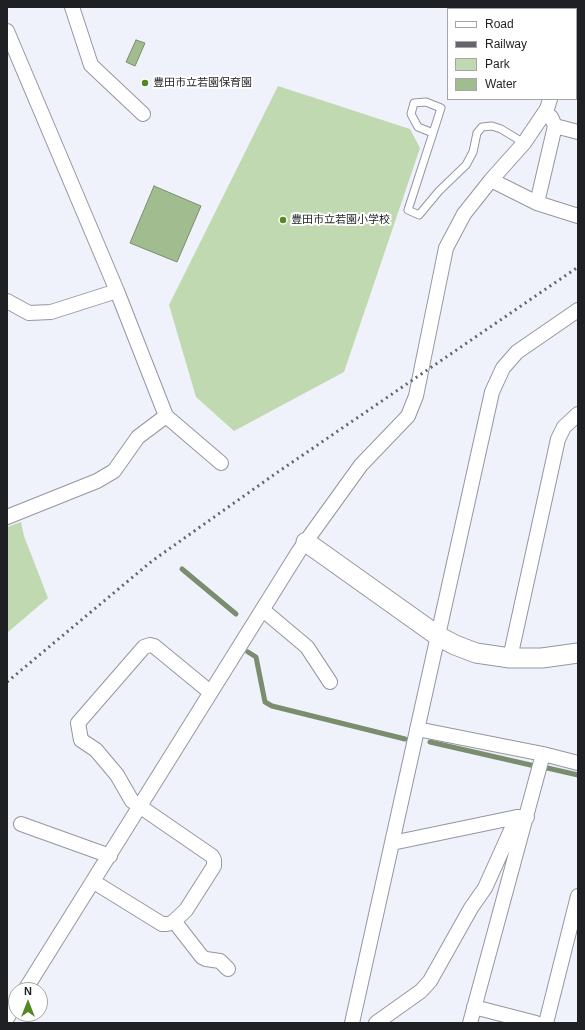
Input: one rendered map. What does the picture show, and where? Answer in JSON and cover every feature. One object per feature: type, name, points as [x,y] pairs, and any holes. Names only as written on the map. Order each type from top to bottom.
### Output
[{"type":"street","points":[[72,7],[91,65],[143,114]]},
{"type":"street","points":[[7,31],[116,291],[166,416],[221,463]]},
{"type":"street","points":[[537,203],[555,126],[549,104]]},
{"type":"street","points":[[30,982],[94,882],[210,692],[306,542],[361,465],[408,416],[416,396],[446,248],[464,214],[491,180],[524,143],[549,104]]},
{"type":"street","points":[[555,126],[578,132]]},
{"type":"street","points":[[491,180],[537,203],[578,216]]},
{"type":"street","points":[[7,301],[29,314],[51,312],[116,291]]},
{"type":"street","points":[[352,1023],[488,407],[497,378],[517,352],[578,310]]},
{"type":"street","points":[[510,658],[558,439],[564,427],[578,414]]},
{"type":"street","points":[[7,517],[97,481],[114,470],[138,437],[166,416]]},
{"type":"street","points":[[306,542],[438,636],[476,653],[510,658],[542,658],[578,653]]},
{"type":"street","points":[[263,610],[308,647],[330,682]]},
{"type":"street","points":[[94,882],[162,924],[174,921],[186,910],[214,866],[214,860],[212,856],[132,801],[117,775],[100,755],[81,740],[78,723],[144,647],[150,645],[154,646],[210,692]]},
{"type":"street","points":[[417,729],[543,754],[578,763]]},
{"type":"street","points":[[470,1023],[522,817],[543,754]]},
{"type":"street","points":[[392,843],[522,817]]},
{"type":"street","points":[[376,1023],[420,991],[430,981],[471,908],[485,888],[522,817]]},
{"type":"street","points":[[21,824],[110,856]]},
{"type":"street","points":[[546,1023],[578,896]]},
{"type":"street","points":[[174,921],[202,957],[220,961],[228,969]]},
{"type":"street","points":[[474,1007],[536,1023]]},
{"type":"lane","points":[[433,133],[418,127],[411,114],[414,103],[426,102],[441,108],[433,133],[408,210],[419,215],[439,191],[466,165],[473,152],[477,133],[482,128],[488,126],[501,129],[524,143]]},
{"type":"green space","points":[[278,86],[410,129],[420,148],[344,372],[234,431],[196,397],[169,305]]},
{"type":"green space","points":[[21,522],[24,536],[48,598],[7,633],[7,527]]},
{"type":"water","points":[[136,40],[145,43],[135,66],[126,62]]},
{"type":"water","points":[[154,186],[201,206],[177,262],[130,243]]},
{"type":"waterway","points":[[182,569],[236,614]]},
{"type":"waterway","points":[[248,652],[256,657],[265,702],[272,706],[405,739]]},
{"type":"waterway","points":[[430,742],[535,766]]},
{"type":"waterway","points":[[543,767],[578,775]]},
{"type":"railway","points":[[7,682],[152,561],[275,474],[578,267]]},
{"type":"place","name":"豊田市立若園保育園","points":[[145,83]]},
{"type":"place","name":"豊田市立若園小学校","points":[[283,220]]}]
